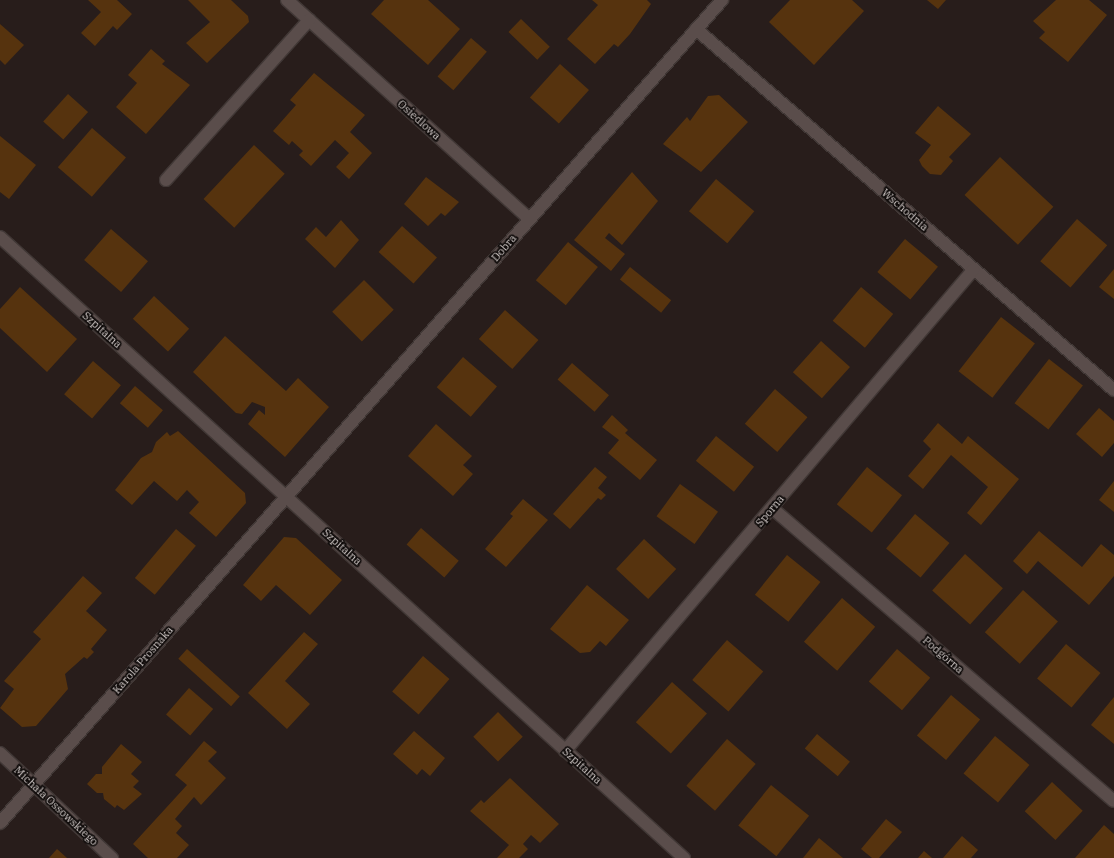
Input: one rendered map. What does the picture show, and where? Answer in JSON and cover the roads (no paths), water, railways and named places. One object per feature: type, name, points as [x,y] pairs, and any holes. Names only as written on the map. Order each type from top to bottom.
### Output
[{"type":"street","name":"Osiedlowa","points":[[287,0],[529,219]]},
{"type":"street","name":"Dobra","points":[[287,496],[720,1]]},
{"type":"street","points":[[166,180],[309,20]]},
{"type":"street","name":"Wschodnia","points":[[696,29],[973,270],[1114,390]]},
{"type":"street","name":"Szpitalna","points":[[0,237],[684,858]]},
{"type":"street","name":"Sporna","points":[[565,751],[973,270]]},
{"type":"street","name":"Karola Prosnaka","points":[[0,823],[287,496]]},
{"type":"street","name":"Podgórna","points":[[772,508],[1114,801]]},
{"type":"street","name":"Michała Ossowskiego","points":[[0,753],[112,858]]}]
